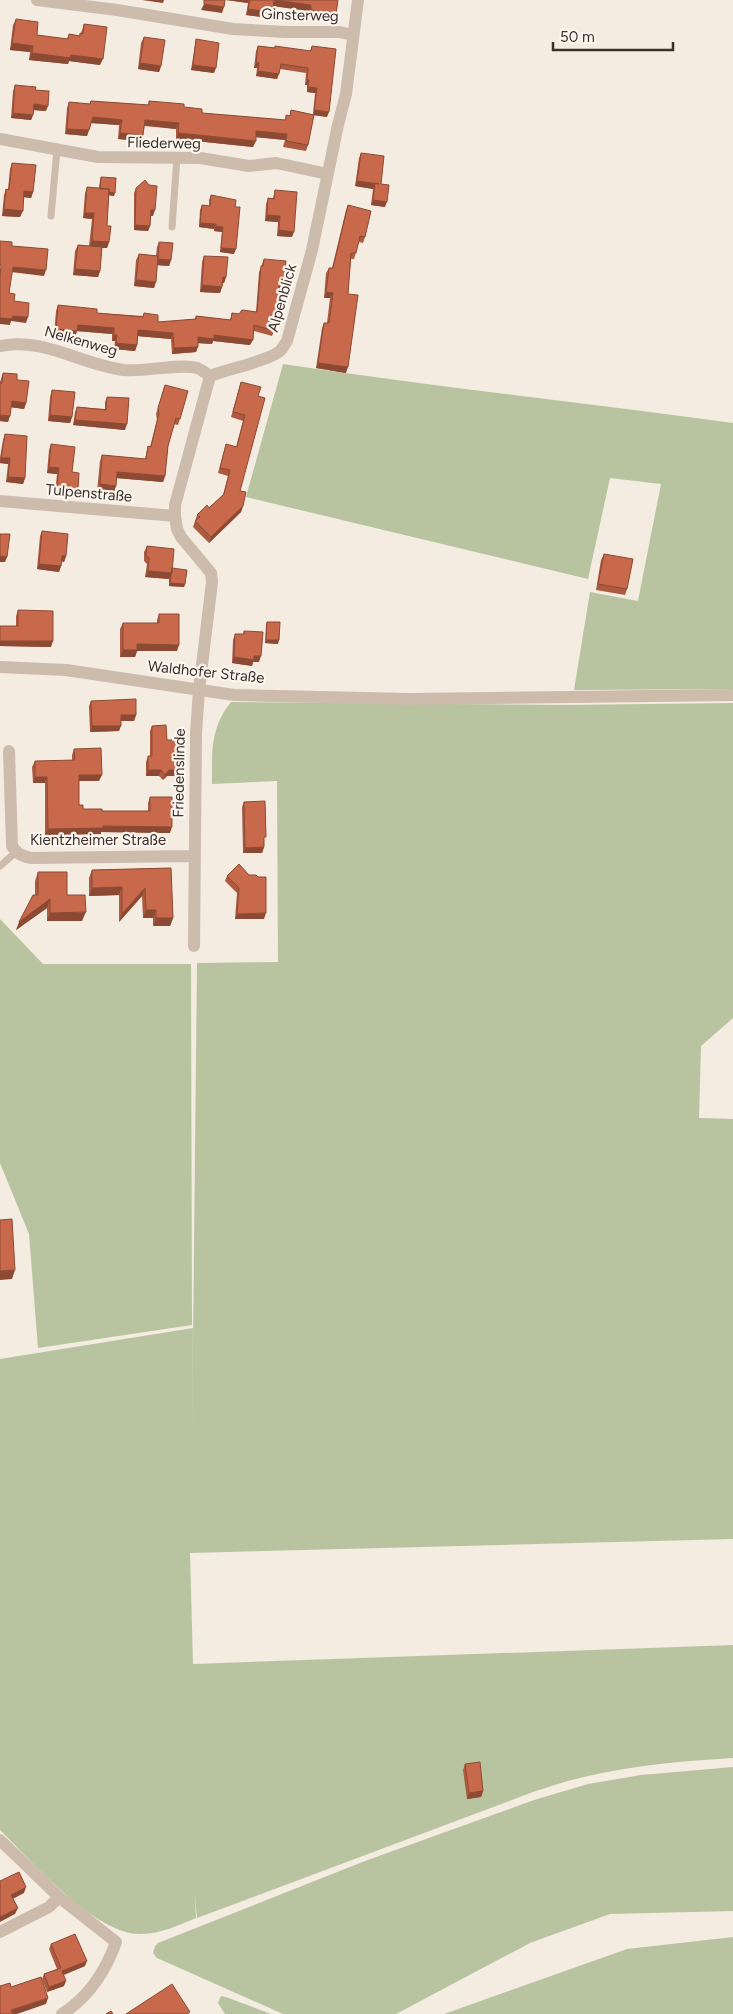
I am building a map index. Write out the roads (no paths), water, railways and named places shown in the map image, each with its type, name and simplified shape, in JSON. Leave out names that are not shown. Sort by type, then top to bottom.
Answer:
[{"type":"street","name":"Ginsterweg","points":[[37,0],[117,10],[233,29],[353,34]]},
{"type":"street","name":"Alpenblick","points":[[210,376],[271,356],[282,350],[287,341],[312,250],[346,94],[358,0]]},
{"type":"street","name":"Fliederweg","points":[[0,139],[113,158],[200,158],[242,166],[287,164],[328,174]]},
{"type":"street","name":"Nelkenweg","points":[[0,346],[11,344],[42,346],[95,364],[125,370],[190,366],[199,368],[210,376]]},
{"type":"street","points":[[198,690],[212,591],[211,573],[181,537],[177,529],[175,505],[210,376]]},
{"type":"street","name":"Tulpenstraße","points":[[0,501],[175,516]]},
{"type":"street","name":"Waldhofer Straße","points":[[0,667],[66,670],[234,695],[409,699],[733,695]]},
{"type":"street","name":"Friedenslinde","points":[[194,946],[198,690]]},
{"type":"street","name":"Kientzheimer Straße","points":[[9,751],[11,838],[12,846],[22,856],[32,858],[194,856]]},
{"type":"street","points":[[0,1840],[58,1896],[116,1942],[110,1958],[94,1986],[62,2014]]},
{"type":"street","points":[[0,1932],[49,1907],[58,1896]]},
{"type":"lane","points":[[50,216],[57,150]]},
{"type":"lane","points":[[172,226],[177,157]]},
{"type":"lane","points":[[0,866],[16,852]]}]
